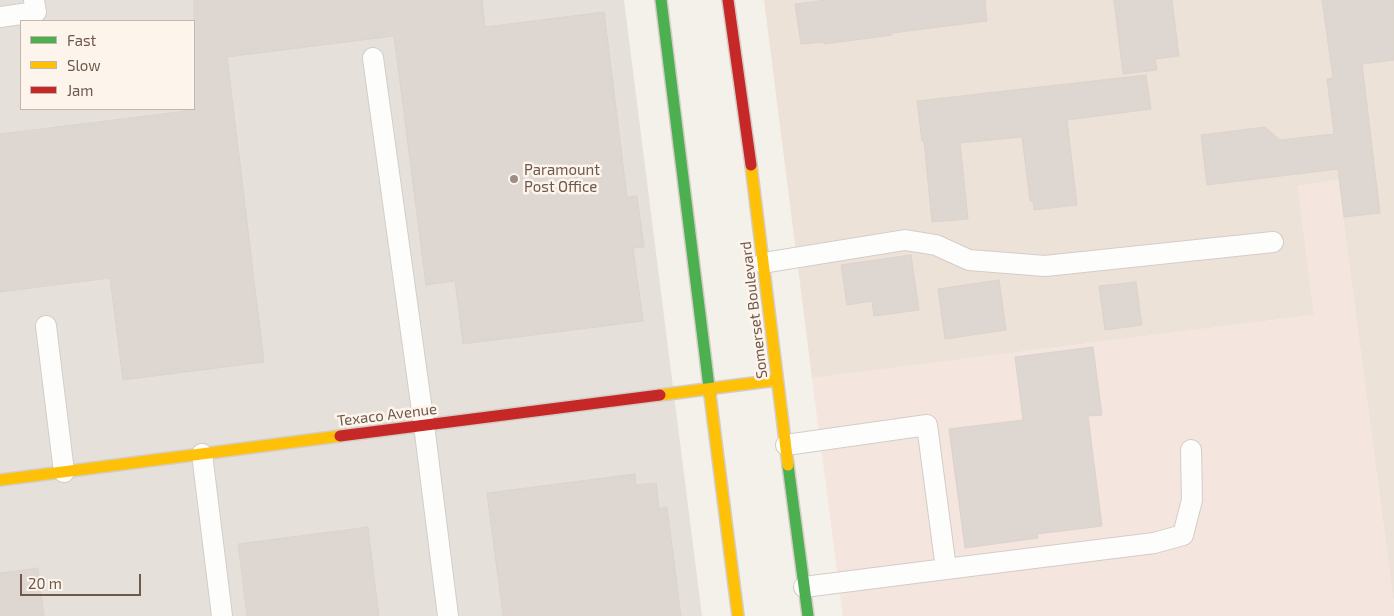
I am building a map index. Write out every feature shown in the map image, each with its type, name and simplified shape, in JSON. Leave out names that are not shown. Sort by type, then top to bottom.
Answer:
[{"type":"main road","points":[[661,0],[738,616]]},
{"type":"main road","name":"Somerset Boulevard","points":[[728,0],[755,191],[777,380],[808,616]]},
{"type":"main road","name":"Texaco Avenue","points":[[0,480],[777,380]]},
{"type":"lane","points":[[0,17],[36,12],[34,0]]},
{"type":"lane","points":[[373,58],[424,425],[448,616]]},
{"type":"lane","points":[[763,262],[905,240],[936,245],[969,260],[1045,266],[1273,242]]},
{"type":"lane","points":[[46,326],[64,472]]},
{"type":"lane","points":[[786,445],[927,425],[946,569]]},
{"type":"lane","points":[[804,587],[1154,543],[1183,535],[1192,500],[1190,450]]},
{"type":"lane","points":[[202,454],[222,616]]},
{"type":"shaded area","points":[[0,0],[624,0],[702,616],[0,616]]},
{"type":"shaded area","points":[[764,0],[1394,0],[1394,605],[1338,180],[1298,186],[1314,315],[812,378]]},
{"type":"shaded area","points":[[1338,180],[1394,616],[843,616],[812,378],[1314,315],[1298,186]]},
{"type":"building","points":[[194,0],[482,0],[485,27],[604,12],[627,197],[637,196],[644,247],[633,248],[643,321],[463,344],[455,281],[426,285],[394,36],[227,57],[264,362],[123,380],[110,278],[0,292],[0,134],[195,110]]},
{"type":"building","points":[[827,0],[985,0],[987,21],[824,44],[824,42],[801,44],[795,4]]},
{"type":"building","points":[[1114,0],[1172,0],[1179,56],[1155,59],[1157,70],[1123,74]]},
{"type":"building","points":[[1322,0],[1394,0],[1394,60],[1362,64],[1380,213],[1344,217],[1338,169],[1207,185],[1201,135],[1265,127],[1280,140],[1334,134],[1327,79],[1333,78]]},
{"type":"building","points":[[1146,75],[1151,109],[1067,120],[1077,205],[1034,210],[1033,201],[1030,201],[1022,137],[960,143],[968,219],[932,222],[924,141],[922,141],[917,101]]},
{"type":"building","points":[[911,255],[919,310],[874,316],[872,301],[847,305],[841,265]]},
{"type":"building","points":[[999,280],[1006,330],[945,339],[938,289]]},
{"type":"building","points":[[1136,282],[1142,325],[1105,330],[1099,286]]},
{"type":"building","points":[[1093,347],[1102,415],[1088,416],[1102,526],[1037,534],[1038,538],[965,548],[949,429],[1023,420],[1015,357]]},
{"type":"building","points":[[635,474],[636,485],[656,483],[659,509],[667,507],[681,616],[503,616],[487,493]]},
{"type":"building","points":[[368,527],[379,616],[247,616],[238,544]]},
{"type":"building","points":[[38,568],[44,616],[0,616],[0,573]]},
{"type":"traffic: fast","points":[[661,0],[710,395]]},
{"type":"traffic: fast","points":[[788,465],[808,616]]},
{"type":"traffic: slow","points":[[751,165],[788,465]]},
{"type":"traffic: slow","points":[[660,395],[777,380]]},
{"type":"traffic: slow","points":[[710,395],[738,616]]},
{"type":"traffic: slow","points":[[0,480],[340,436]]},
{"type":"traffic: jam","points":[[728,0],[751,165]]},
{"type":"traffic: jam","points":[[340,436],[660,395]]},
{"type":"place","name":"Paramount Post Office","points":[[514,179]]}]
